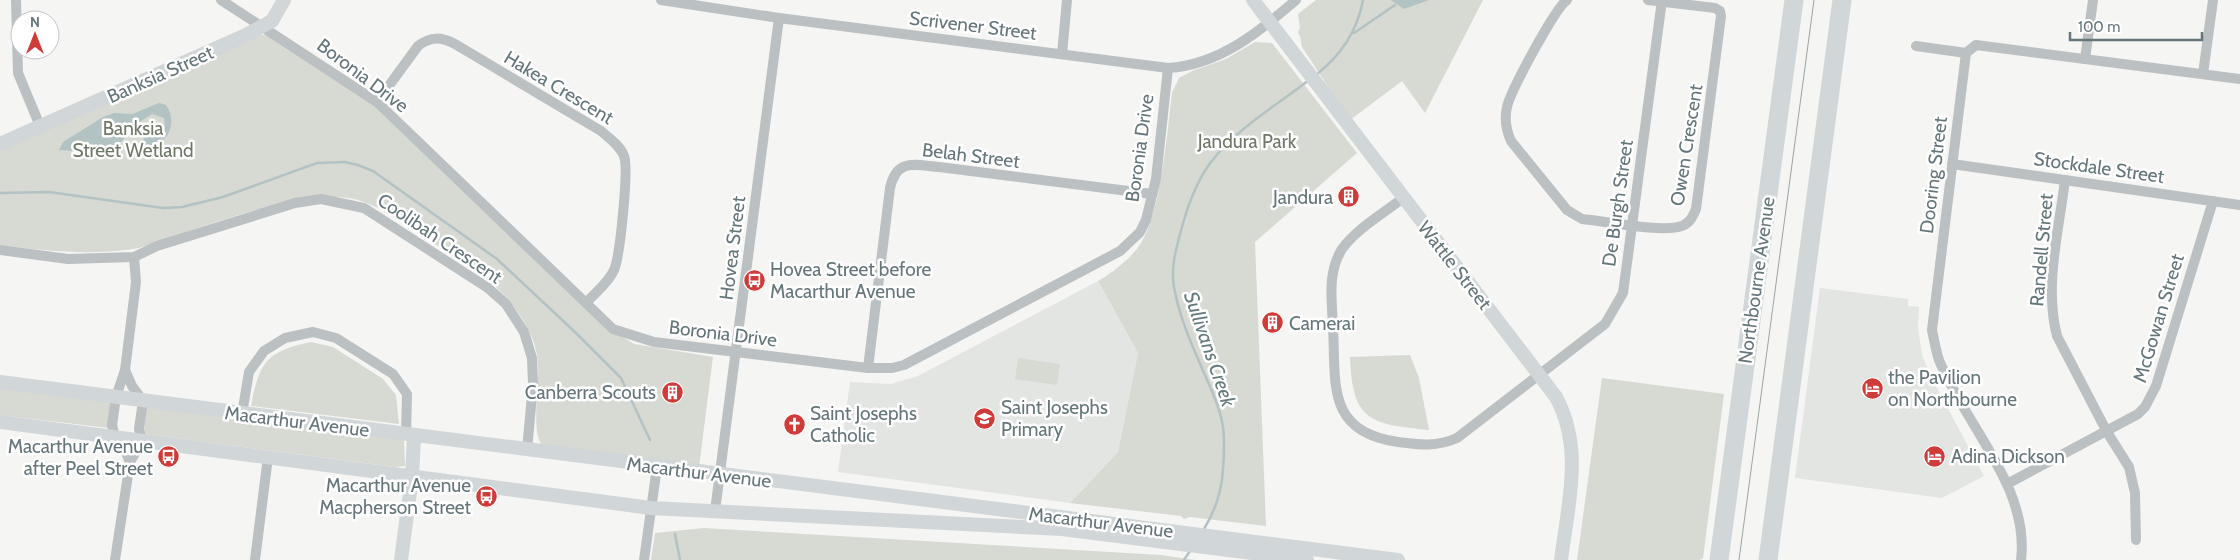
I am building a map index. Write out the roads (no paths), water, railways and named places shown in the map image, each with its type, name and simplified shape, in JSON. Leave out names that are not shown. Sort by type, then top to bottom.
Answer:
[{"type":"highway","name":"Northbourne Avenue","points":[[1718,557],[1794,0]]},
{"type":"highway","points":[[1768,560],[1842,0]]},
{"type":"highway","points":[[1763,560],[1771,537]]},
{"type":"main road","points":[[264,26],[272,20],[284,0]]},
{"type":"main road","name":"Wattle Street","points":[[1253,0],[1319,90],[1556,397],[1565,414],[1573,449],[1561,560]]},
{"type":"main road","name":"Banksia Street","points":[[0,144],[230,43],[264,26]]},
{"type":"main road","name":"Macarthur Avenue","points":[[0,382],[720,475],[1179,538],[1351,557],[1398,560]]},
{"type":"main road","name":"Macarthur Avenue","points":[[0,422],[651,508],[1062,523]]},
{"type":"main road","points":[[401,560],[412,477],[410,435]]},
{"type":"main road","points":[[1565,529],[1569,547],[1568,560]]},
{"type":"main road","name":"Macarthur Avenue","points":[[1207,541],[1306,560]]},
{"type":"street","points":[[16,0],[18,73],[40,126]]},
{"type":"street","name":"Boronia Drive","points":[[221,0],[264,26],[377,102],[613,329],[654,342],[868,368],[892,368],[904,364],[1120,251],[1143,227],[1156,180],[1168,68]]},
{"type":"street","name":"Scrivener Street","points":[[662,0],[780,18],[1168,68],[1181,67],[1221,55],[1254,35],[1296,0]]},
{"type":"street","points":[[1062,54],[1067,0]]},
{"type":"street","name":"Owen Crescent","points":[[1567,0],[1561,4],[1551,18],[1510,99],[1505,120],[1507,134],[1567,210],[1582,219],[1674,228],[1683,226],[1693,216],[1721,26],[1720,11],[1715,8],[1648,0]]},
{"type":"street","points":[[2085,59],[2093,0]]},
{"type":"street","points":[[2202,74],[2213,0]]},
{"type":"street","name":"De Burgh Street","points":[[1403,198],[1358,233],[1343,249],[1333,270],[1336,388],[1342,411],[1361,430],[1380,440],[1428,446],[1446,444],[1457,438],[1605,324],[1616,309],[1623,293],[1662,1]]},
{"type":"street","name":"Hovea Street","points":[[715,511],[780,18]]},
{"type":"street","name":"Hakea Crescent","points":[[377,102],[418,46],[424,41],[439,38],[455,44],[601,131],[617,144],[623,153],[626,170],[617,262],[608,279],[587,302]]},
{"type":"street","points":[[1916,46],[1966,53],[1976,45],[2240,79]]},
{"type":"street","name":"Dooring Street","points":[[1966,53],[1932,330],[1940,360],[2007,484],[2020,523],[2021,560]]},
{"type":"street","name":"Stockdale Street","points":[[1952,164],[2240,205]]},
{"type":"street","name":"Belah Street","points":[[868,368],[890,188],[894,174],[899,168],[914,165],[930,166],[1152,194]]},
{"type":"street","name":"Randell Street","points":[[2065,180],[2051,293],[2051,311],[2057,336],[2107,432],[2129,467],[2133,480],[2136,540]]},
{"type":"street","name":"Coolibah Crescent","points":[[0,250],[68,259],[134,257],[158,246],[295,203],[321,199],[364,208],[488,288],[506,304],[524,332],[532,358],[533,384],[527,450]]},
{"type":"street","name":"McGowan Street","points":[[2007,484],[2138,414],[2152,397],[2213,201]]},
{"type":"street","points":[[130,462],[122,444],[115,437],[112,425],[116,397],[125,370],[136,282],[134,257]]},
{"type":"street","points":[[242,414],[249,372],[264,351],[285,338],[313,332],[336,338],[393,374],[407,394],[410,435]]},
{"type":"street","points":[[115,560],[130,462],[142,441],[139,429],[143,401],[132,386],[125,370]]},
{"type":"street","points":[[255,560],[268,458]]},
{"type":"street","points":[[644,560],[657,467]]},
{"type":"waterway","name":"Sullivans Creek","points":[[1316,75],[1347,42],[1357,22],[1363,0]]},
{"type":"waterway","points":[[1354,33],[1395,5]]},
{"type":"waterway","name":"Sullivans Creek","points":[[1204,529],[1215,508],[1221,485],[1224,432],[1217,403],[1189,337],[1176,297],[1173,270],[1177,245],[1192,197],[1202,175],[1211,162],[1233,138],[1309,80]]},
{"type":"waterway","points":[[0,193],[49,192],[163,208],[182,207],[223,197],[317,163],[345,162],[358,165],[373,171],[497,259],[576,333],[621,378],[650,440]]},
{"type":"waterway","points":[[675,534],[680,560]]},
{"type":"waterway","name":"Sullivans Creek","points":[[1184,560],[1190,551]]},
{"type":"tram line","points":[[1739,560],[1814,0]]},
{"type":"place","name":"Jandura","points":[[1349,197]]},
{"type":"place","name":"Hovea Street before Macarthur Avenue","points":[[754,280]]},
{"type":"place","name":"Camerai","points":[[1273,323]]},
{"type":"place","name":"the Pavilion on Northbourne","points":[[1872,388]]},
{"type":"place","name":"Canberra Scouts","points":[[672,392]]},
{"type":"place","name":"Saint Josephs Primary","points":[[985,418]]},
{"type":"place","name":"Saint Josephs Catholic","points":[[794,424]]},
{"type":"place","name":"Adina Dickson","points":[[1935,456]]},
{"type":"place","name":"Macarthur Avenue after Peel Street","points":[[169,457]]},
{"type":"place","name":"Macarthur Avenue Macpherson Street","points":[[487,496]]},
{"type":"park label","name":"Banksia Street Wetland","points":[[133,139]]},
{"type":"park label","name":"Jandura Park","points":[[1247,141]]}]
